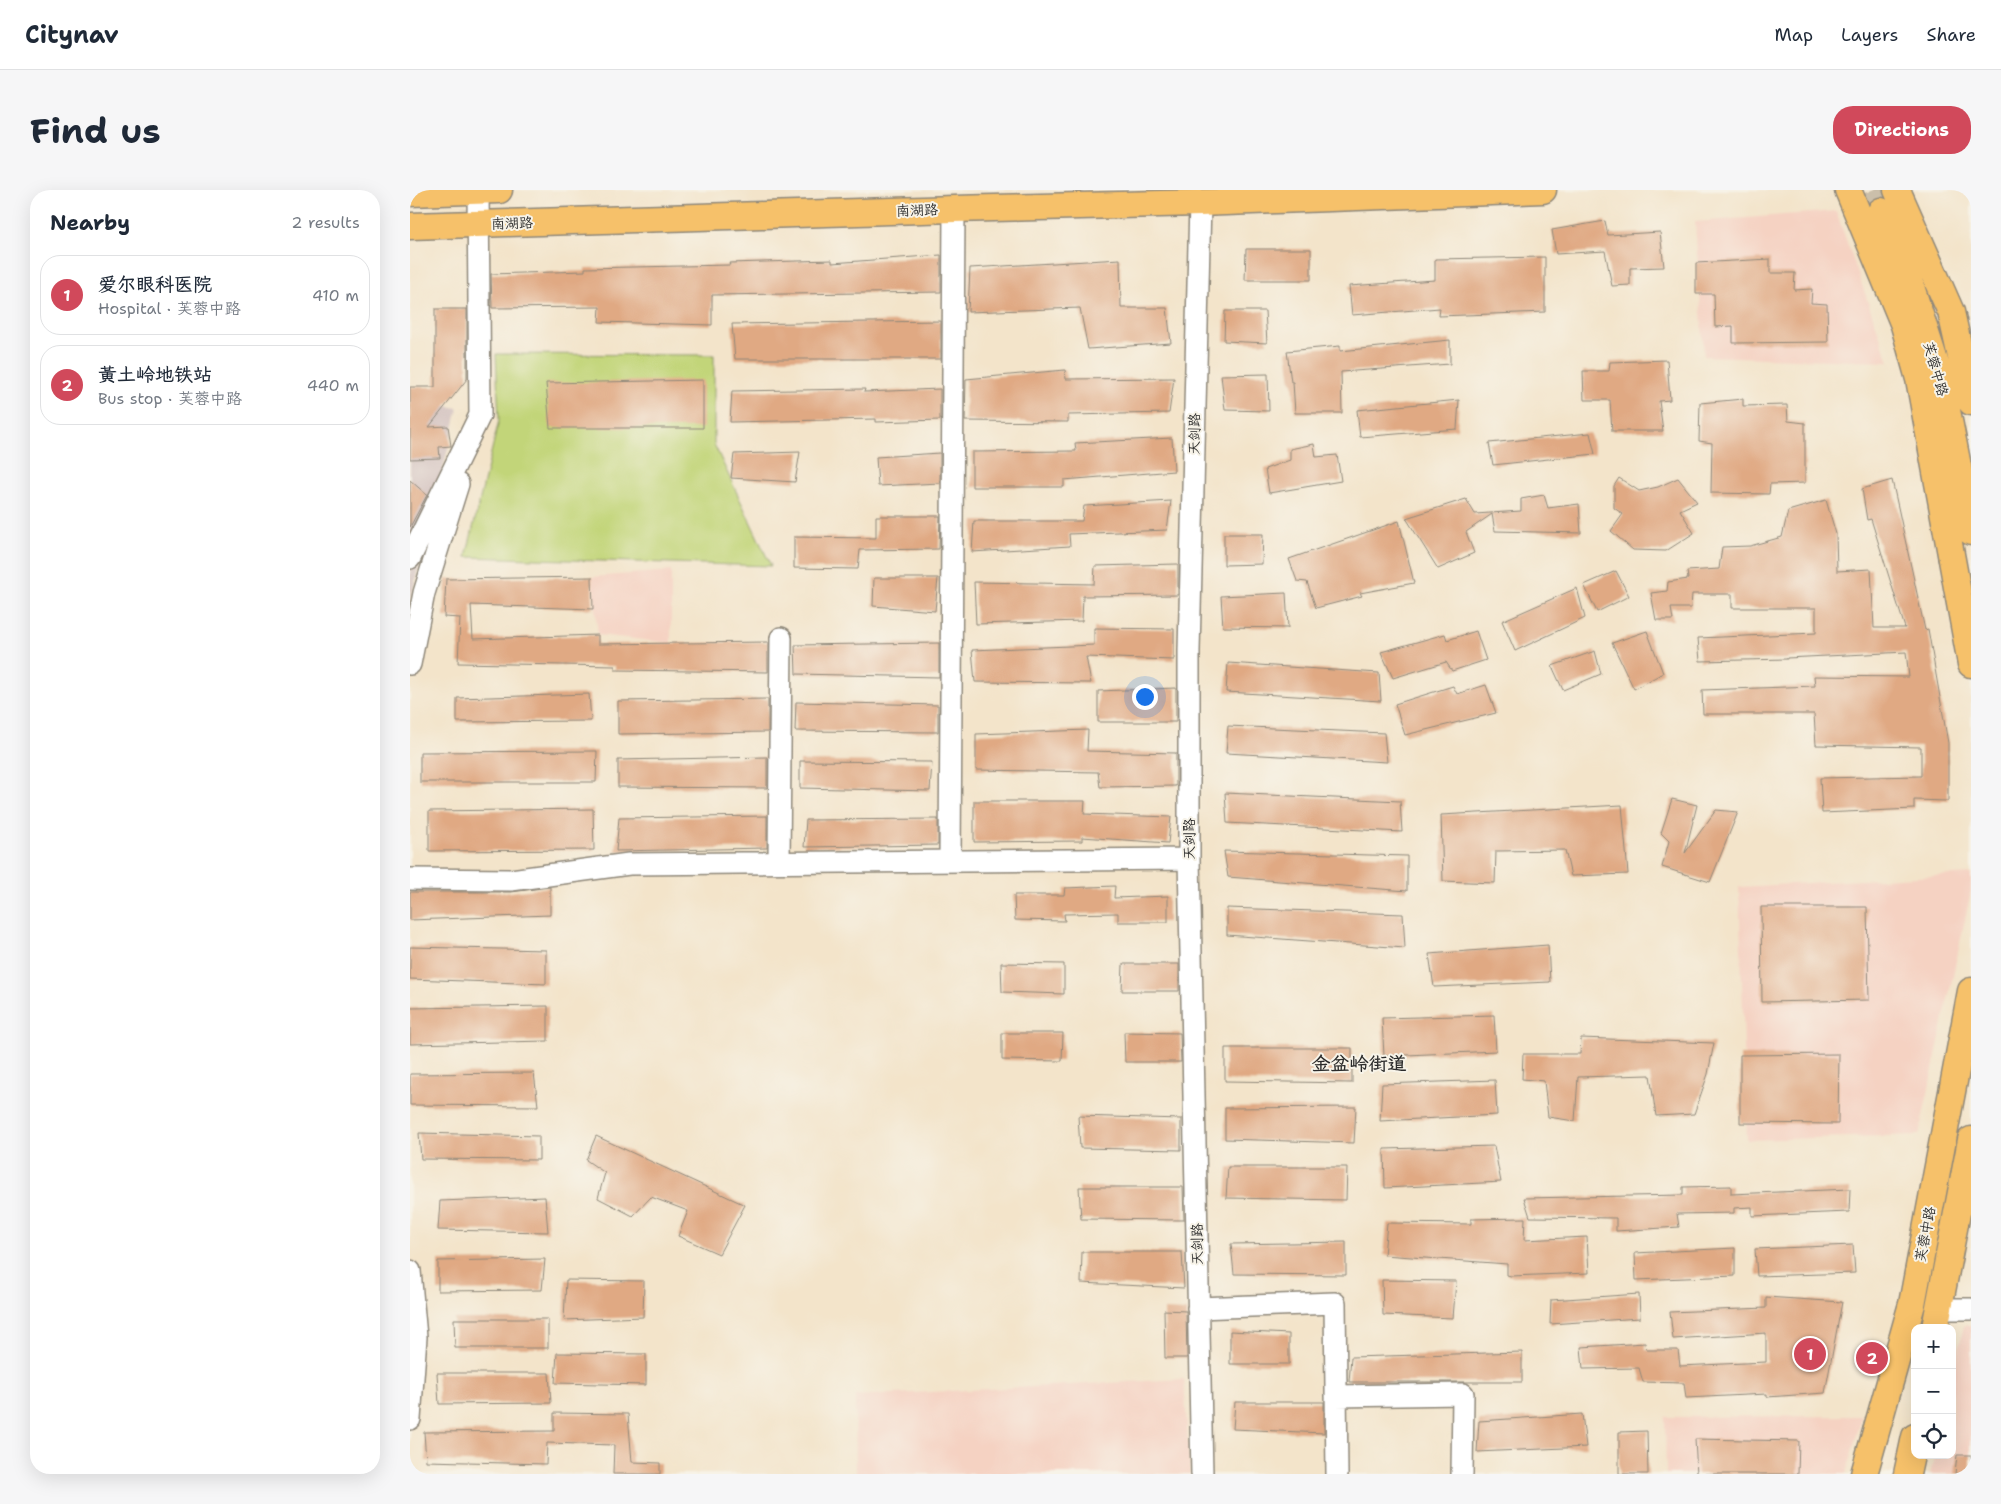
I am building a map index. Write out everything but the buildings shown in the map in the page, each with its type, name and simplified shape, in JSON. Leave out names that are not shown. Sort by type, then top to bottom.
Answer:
[{"type":"main road","points":[[410,193],[499,190]]},
{"type":"main road","name":"南湖路","points":[[410,226],[954,209],[1097,198],[1200,203],[1303,195],[1543,190]]},
{"type":"main road","points":[[1848,190],[1904,325],[1919,379],[1971,664]]},
{"type":"main road","name":"芙蓉中路","points":[[1897,190],[1951,312],[1971,402]]},
{"type":"main road","name":"芙蓉中路","points":[[1881,211],[1904,265],[1941,380],[1971,532]]},
{"type":"main road","name":"芙蓉中路","points":[[1864,1474],[1912,1304],[1971,991]]},
{"type":"main road","name":"芙蓉中路","points":[[1937,1319],[1971,1140]]},
{"type":"main road","points":[[1907,1474],[1911,1456]]},
{"type":"street","points":[[410,664],[424,593],[480,415],[480,224],[478,191]]},
{"type":"street","name":"天剑路","points":[[1200,203],[1189,651],[1189,859],[1202,1474]]},
{"type":"street","points":[[950,861],[954,209]]},
{"type":"street","points":[[410,558],[480,415]]},
{"type":"street","points":[[779,862],[781,638]]},
{"type":"street","points":[[410,879],[511,880],[629,864],[1189,859]]},
{"type":"street","points":[[410,1271],[416,1337],[410,1419]]},
{"type":"street","points":[[1198,1308],[1335,1303],[1337,1474]]},
{"type":"street","points":[[1937,1319],[1971,1308]]},
{"type":"street","points":[[1336,1396],[1463,1394],[1462,1474]]},
{"type":"shaded area","points":[[1836,211],[1889,362],[1704,356],[1695,222]]},
{"type":"shaded area","points":[[410,400],[458,408],[410,602]]},
{"type":"shaded area","points":[[671,571],[671,643],[598,635],[592,577]]},
{"type":"shaded area","points":[[1971,874],[1971,891],[1919,1135],[1747,1140],[1739,887]]},
{"type":"shaded area","points":[[1971,1325],[1971,1474],[1930,1474],[1934,1459],[1956,1459],[1956,1360],[1964,1326]]},
{"type":"shaded area","points":[[1184,1379],[1190,1474],[856,1474],[855,1396]]},
{"type":"shaded area","points":[[1862,1416],[1846,1474],[1666,1474],[1665,1417]]},
{"type":"green space","points":[[496,354],[714,355],[714,444],[771,566],[466,557],[499,420]]},
{"type":"tunnel","points":[[1872,190],[1881,211]]},
{"type":"place","name":"爱尔眼科医院","points":[[1810,1354]]},
{"type":"place","name":"黄土岭地铁站","points":[[1872,1358]]},
{"type":"district","name":"金盆岭街道","points":[[1359,1063]]}]
